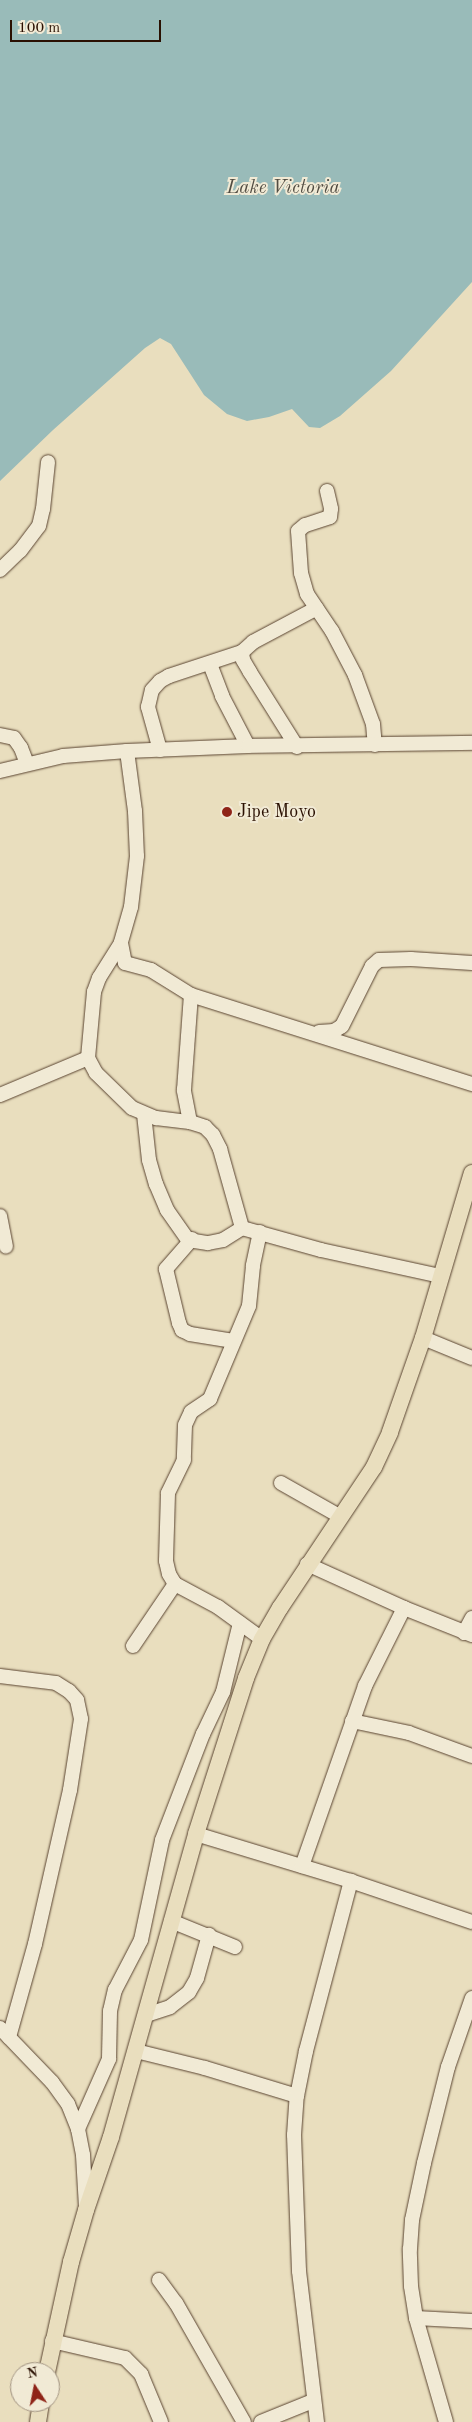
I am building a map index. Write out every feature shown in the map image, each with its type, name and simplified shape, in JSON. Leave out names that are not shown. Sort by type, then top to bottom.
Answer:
[{"type":"main road","points":[[49,2362],[52,2341],[86,2210],[111,2137],[196,1834],[244,1686],[262,1639],[307,1564],[374,1467],[403,1398],[440,1276],[467,1208],[472,1173]]},
{"type":"street","points":[[0,570],[20,550],[39,526],[43,509],[48,462]]},
{"type":"street","points":[[327,491],[331,509],[330,517],[305,525],[298,532],[301,573],[307,594],[332,631],[355,676],[372,724],[375,745]]},
{"type":"street","points":[[160,750],[148,707],[152,690],[160,681],[242,652],[253,642],[317,608]]},
{"type":"street","points":[[242,652],[243,660],[297,747]]},
{"type":"street","points":[[210,664],[222,696],[248,746]]},
{"type":"street","points":[[0,735],[9,736],[18,742],[28,764]]},
{"type":"street","points":[[0,771],[64,756],[126,751],[248,746],[297,747],[472,743]]},
{"type":"street","points":[[126,751],[135,811],[136,856],[131,907],[121,943],[99,978],[94,992],[88,1058],[96,1073],[132,1108],[144,1114],[190,1122],[205,1127],[214,1135],[220,1149],[242,1228]]},
{"type":"street","points":[[121,943],[125,963],[151,970],[190,995],[472,1084]]},
{"type":"street","points":[[311,1032],[339,1030],[372,966],[379,960],[411,959],[472,963]]},
{"type":"street","points":[[190,995],[184,1090],[190,1122]]},
{"type":"street","points":[[0,1095],[88,1058]]},
{"type":"street","points":[[144,1114],[149,1160],[156,1184],[167,1210],[188,1240],[192,1239],[208,1243],[223,1240],[242,1228],[321,1250],[440,1276]]},
{"type":"street","points":[[0,1216],[6,1246]]},
{"type":"street","points":[[260,1232],[253,1266],[249,1306],[210,1398],[188,1416],[185,1425],[184,1460],[168,1493],[166,1561],[169,1574],[175,1584],[240,1623],[262,1639]]},
{"type":"street","points":[[192,1239],[166,1270],[179,1323],[182,1330],[190,1334],[233,1341]]},
{"type":"street","points":[[422,1338],[472,1358]]},
{"type":"street","points":[[281,1483],[340,1517]]},
{"type":"street","points":[[307,1564],[404,1608],[468,1634],[472,1618]]},
{"type":"street","points":[[133,1646],[175,1584]]},
{"type":"street","points":[[302,1866],[365,1686],[404,1608]]},
{"type":"street","points":[[78,2129],[109,2059],[110,2011],[115,1990],[141,1940],[162,1840],[203,1734],[222,1692],[240,1623]]},
{"type":"street","points":[[0,1676],[56,1683],[69,1691],[77,1700],[81,1718],[79,1743],[70,1790],[35,1944],[4,2033],[52,2082],[68,2104],[78,2129],[83,2155],[86,2210]]},
{"type":"street","points":[[352,1721],[409,1733],[472,1756]]},
{"type":"street","points":[[196,1834],[351,1881],[472,1922]]},
{"type":"street","points":[[317,2422],[298,2271],[294,2172],[297,2096],[323,1983],[351,1881]]},
{"type":"street","points":[[171,1921],[235,1947]]},
{"type":"street","points":[[146,2015],[170,2007],[189,1992],[196,1978],[209,1935]]},
{"type":"street","points":[[446,2422],[416,2318],[411,2286],[412,2220],[424,2162],[448,2067],[472,1998]]},
{"type":"street","points":[[136,2051],[205,2068],[297,2096]]},
{"type":"street","points":[[159,2280],[176,2303],[244,2422]]},
{"type":"street","points":[[416,2318],[472,2321]]},
{"type":"street","points":[[52,2341],[125,2358],[141,2374],[161,2422]]},
{"type":"street","points":[[261,2422],[313,2401]]},
{"type":"water","name":"Lake Victoria","points":[[0,0],[472,0],[472,282],[391,371],[340,416],[320,428],[309,427],[292,409],[269,417],[247,421],[227,414],[204,395],[171,344],[160,338],[145,348],[53,430],[0,481]]},
{"type":"place","name":"Jipe Moyo","points":[[227,812]]}]
